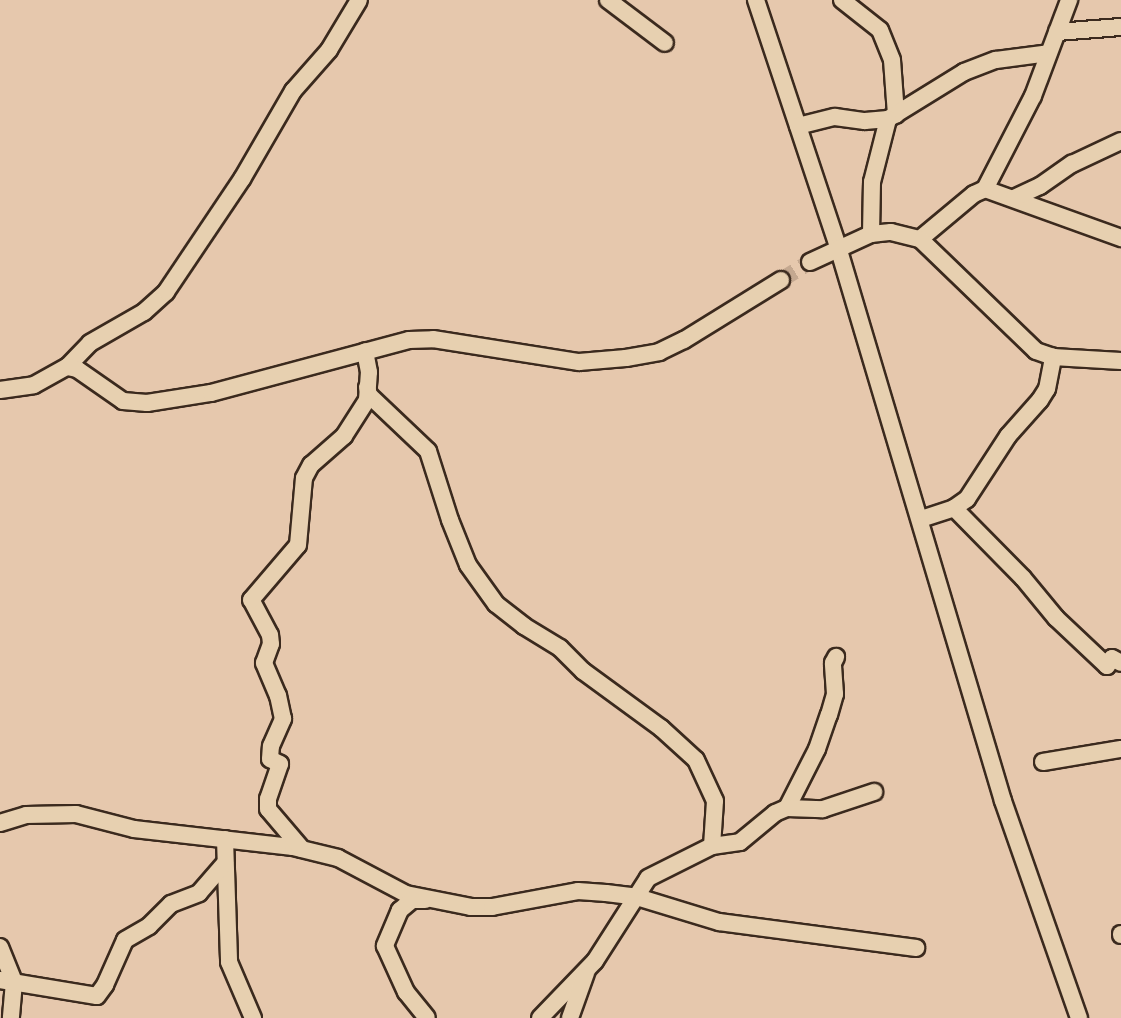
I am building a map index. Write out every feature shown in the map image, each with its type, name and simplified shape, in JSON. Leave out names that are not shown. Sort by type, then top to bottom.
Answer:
[{"type":"street","points":[[0,390],[34,385],[67,368],[90,343],[144,312],[166,292],[242,179],[293,91],[329,50],[359,0]]},
{"type":"street","points":[[608,0],[665,43]]},
{"type":"street","points":[[756,0],[838,247],[1003,801],[1079,1018]]},
{"type":"street","points":[[842,0],[880,30],[892,60],[892,117],[872,182],[871,234]]},
{"type":"street","points":[[920,239],[974,194],[985,189],[1033,96],[1069,0]]},
{"type":"street","points":[[1057,32],[1121,27]]},
{"type":"street","points":[[798,126],[835,117],[865,121],[892,117],[964,72],[1006,58],[1049,52]]},
{"type":"street","points":[[1014,198],[1034,190],[1080,159],[1121,141]]},
{"type":"street","points":[[985,189],[1121,239]]},
{"type":"street","points":[[810,261],[871,234],[891,232],[920,239],[1026,343],[1053,357],[1121,360]]},
{"type":"street","points":[[67,368],[77,369],[107,391],[133,404],[211,393],[388,344],[433,339],[579,362],[626,358],[659,352],[684,340],[781,280]]},
{"type":"street","points":[[302,849],[268,808],[268,799],[279,764],[270,759],[271,746],[283,719],[264,663],[271,644],[270,635],[251,600],[298,545],[304,478],[311,466],[344,436],[367,401],[369,372],[365,351]]},
{"type":"street","points":[[921,519],[954,509],[967,499],[1008,436],[1047,389],[1053,357]]},
{"type":"street","points":[[367,387],[369,395],[428,451],[438,472],[450,520],[468,565],[496,604],[524,626],[560,648],[583,671],[661,727],[696,760],[715,802],[712,846]]},
{"type":"street","points":[[954,509],[1023,578],[1056,618],[1107,666],[1112,658],[1121,663]]},
{"type":"street","points":[[787,808],[817,749],[829,715],[835,695],[833,663],[836,657]]},
{"type":"street","points":[[1043,762],[1121,749]]},
{"type":"street","points":[[570,1018],[587,971],[648,878],[712,846],[740,842],[775,813],[787,808],[823,809],[874,792]]},
{"type":"street","points":[[0,823],[26,815],[75,814],[134,829],[302,849],[338,858],[406,894],[429,900],[483,907],[578,891],[637,897],[719,922],[915,948]]},
{"type":"street","points":[[225,839],[229,962],[253,1018]]},
{"type":"street","points":[[7,981],[97,996],[125,940],[149,926],[171,904],[198,893],[225,863]]},
{"type":"street","points":[[428,1018],[406,992],[386,946],[400,910],[412,900],[429,900]]},
{"type":"street","points":[[0,947],[11,1018]]},
{"type":"street","points":[[540,1018],[562,992],[587,971]]},
{"type":"tunnel","points":[[781,280],[810,262]]}]
